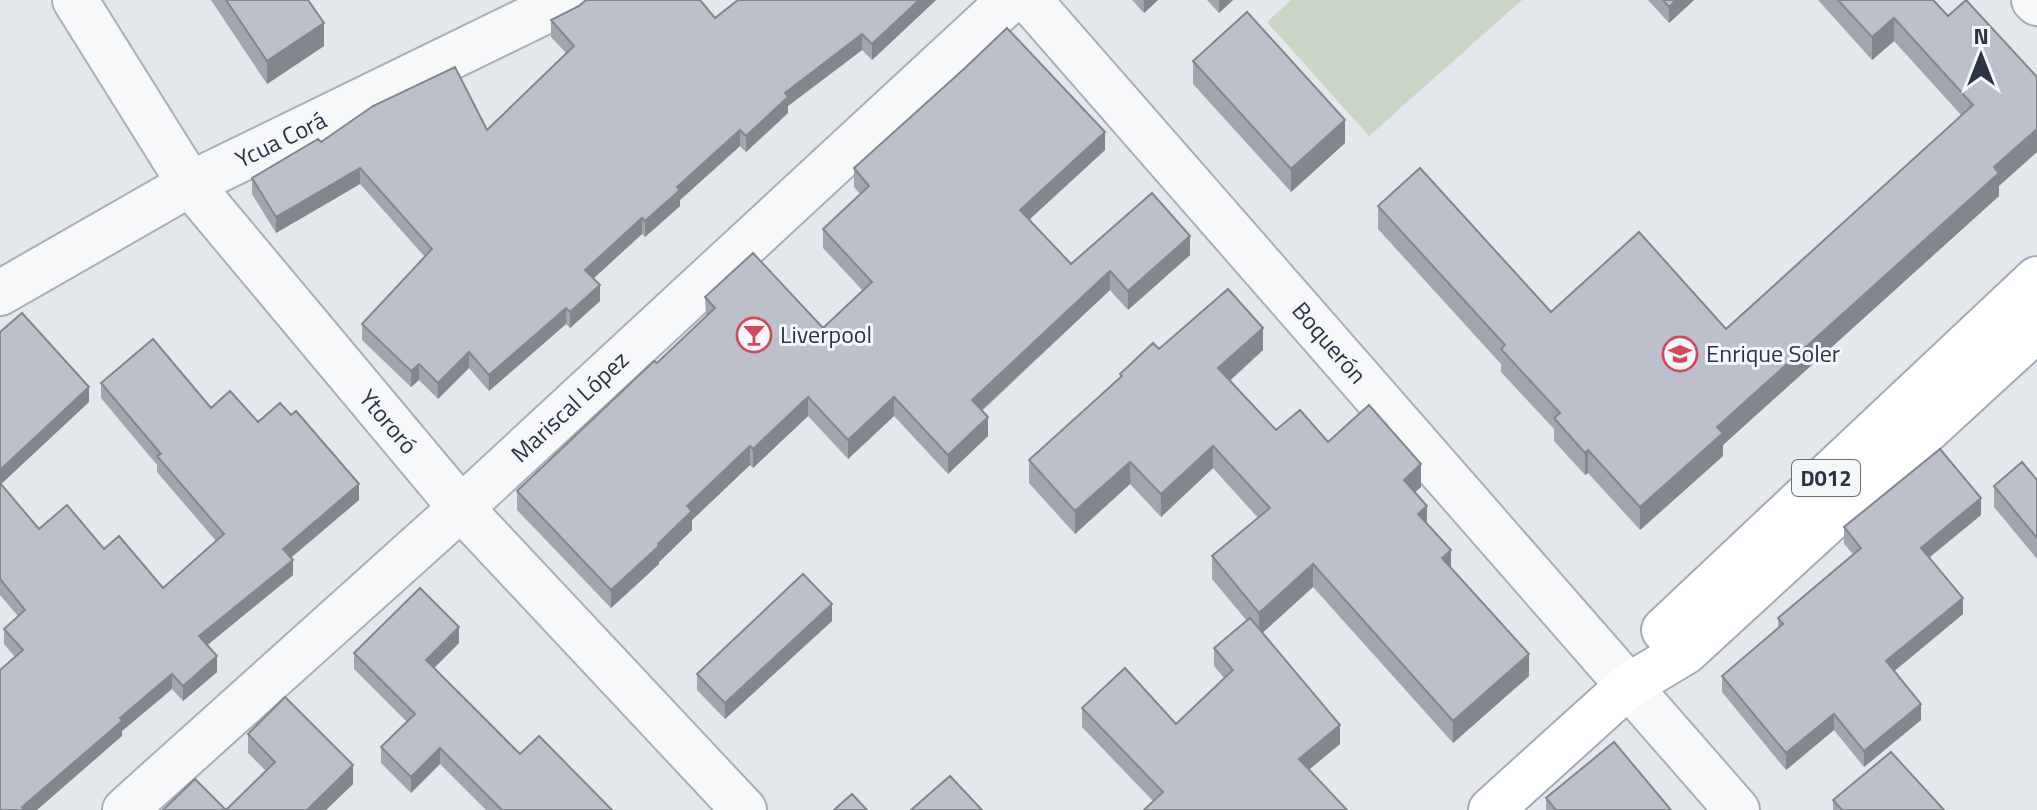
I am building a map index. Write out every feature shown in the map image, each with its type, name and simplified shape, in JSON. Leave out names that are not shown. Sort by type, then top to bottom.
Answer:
[{"type":"main road","name":"D012","points":[[1628,686],[1658,636],[2037,279]]},
{"type":"main road","name":"D012","points":[[1491,810],[1628,686],[1685,652],[2037,329]]},
{"type":"street","name":"Ytororó","points":[[75,0],[190,184],[461,508],[744,810]]},
{"type":"street","name":"Ycua Corá","points":[[0,293],[190,184],[568,0]]},
{"type":"street","name":"Mariscal López","points":[[125,810],[461,508],[1010,0]]},
{"type":"street","name":"Boquerón","points":[[1029,0],[1737,810]]},
{"type":"green space","points":[[1291,0],[1522,0],[1369,136],[1267,22]]},
{"type":"building","points":[[226,0],[308,0],[324,23],[267,61]]},
{"type":"building","points":[[586,0],[700,0],[715,18],[738,0],[919,0],[872,44],[862,34],[785,93],[788,97],[746,136],[740,130],[677,187],[680,190],[645,221],[642,218],[585,270],[600,285],[570,312],[566,308],[489,375],[469,352],[438,383],[419,364],[411,371],[362,324],[432,249],[360,168],[276,217],[252,178],[318,139],[321,142],[373,106],[455,67],[487,130],[574,46],[551,20]]},
{"type":"building","points":[[1663,0],[1676,0],[1669,7]]},
{"type":"building","points":[[1838,0],[1933,0],[1948,16],[1966,0],[2037,77],[2037,129],[1994,167],[1999,173],[1717,427],[1723,433],[1640,507],[1554,418],[1560,413],[1501,349],[1505,345],[1378,206],[1420,168],[1551,312],[1639,232],[1726,329],[1973,105],[1894,18],[1872,37]]},
{"type":"building","points":[[1247,12],[1345,120],[1291,169],[1193,61]]},
{"type":"building","points":[[1007,28],[1105,132],[1020,210],[1071,264],[1152,193],[1190,236],[1128,291],[1110,271],[972,400],[988,417],[948,455],[894,397],[848,440],[808,397],[753,449],[750,446],[687,506],[692,511],[611,590],[517,491],[654,361],[657,363],[715,308],[705,297],[753,253],[823,328],[872,282],[823,229],[869,186],[854,168]]},
{"type":"building","points":[[1228,289],[1263,328],[1218,368],[1276,430],[1300,410],[1328,442],[1369,405],[1421,464],[1404,480],[1427,506],[1418,514],[1451,550],[1442,558],[1529,654],[1453,721],[1313,564],[1259,613],[1212,556],[1270,508],[1213,446],[1161,494],[1130,462],[1075,511],[1029,460],[1122,376],[1120,374],[1153,343],[1159,349]]},
{"type":"building","points":[[22,313],[89,387],[0,470],[0,332]]},
{"type":"building","points":[[153,339],[211,408],[230,391],[258,422],[280,403],[291,415],[296,411],[359,484],[283,549],[293,560],[199,636],[217,656],[183,686],[172,674],[22,807],[25,810],[0,810],[0,670],[23,650],[4,629],[25,610],[0,579],[0,483],[39,529],[67,505],[104,549],[119,536],[163,588],[224,534],[157,456],[161,454],[101,383]]},
{"type":"building","points":[[1940,449],[1981,498],[1921,548],[1963,598],[1886,661],[1921,704],[1864,751],[1834,714],[1786,753],[1722,676],[1783,624],[1778,618],[1861,548],[1844,527]]},
{"type":"building","points":[[2022,462],[2037,480],[2037,538],[1994,486]]},
{"type":"building","points":[[803,574],[832,604],[725,703],[697,674]]},
{"type":"building","points":[[420,588],[459,627],[426,660],[520,754],[539,736],[612,810],[502,810],[440,748],[411,777],[381,747],[415,714],[354,653]]},
{"type":"building","points":[[1250,618],[1340,725],[1299,759],[1347,810],[1144,810],[1163,792],[1082,708],[1125,668],[1176,724],[1233,670],[1214,648]]},
{"type":"building","points":[[285,697],[353,765],[307,810],[226,810],[275,762],[248,734]]},
{"type":"building","points":[[1614,742],[1671,810],[1556,810],[1546,798]]},
{"type":"building","points":[[1891,752],[1944,810],[1842,810],[1833,800]]},
{"type":"building","points":[[950,776],[982,810],[911,810]]},
{"type":"building","points":[[195,779],[226,810],[163,810]]},
{"type":"building","points":[[852,794],[867,810],[834,810]]},
{"type":"place","name":"Liverpool","points":[[754,335]]},
{"type":"place","name":"Enrique Soler","points":[[1680,354]]}]
